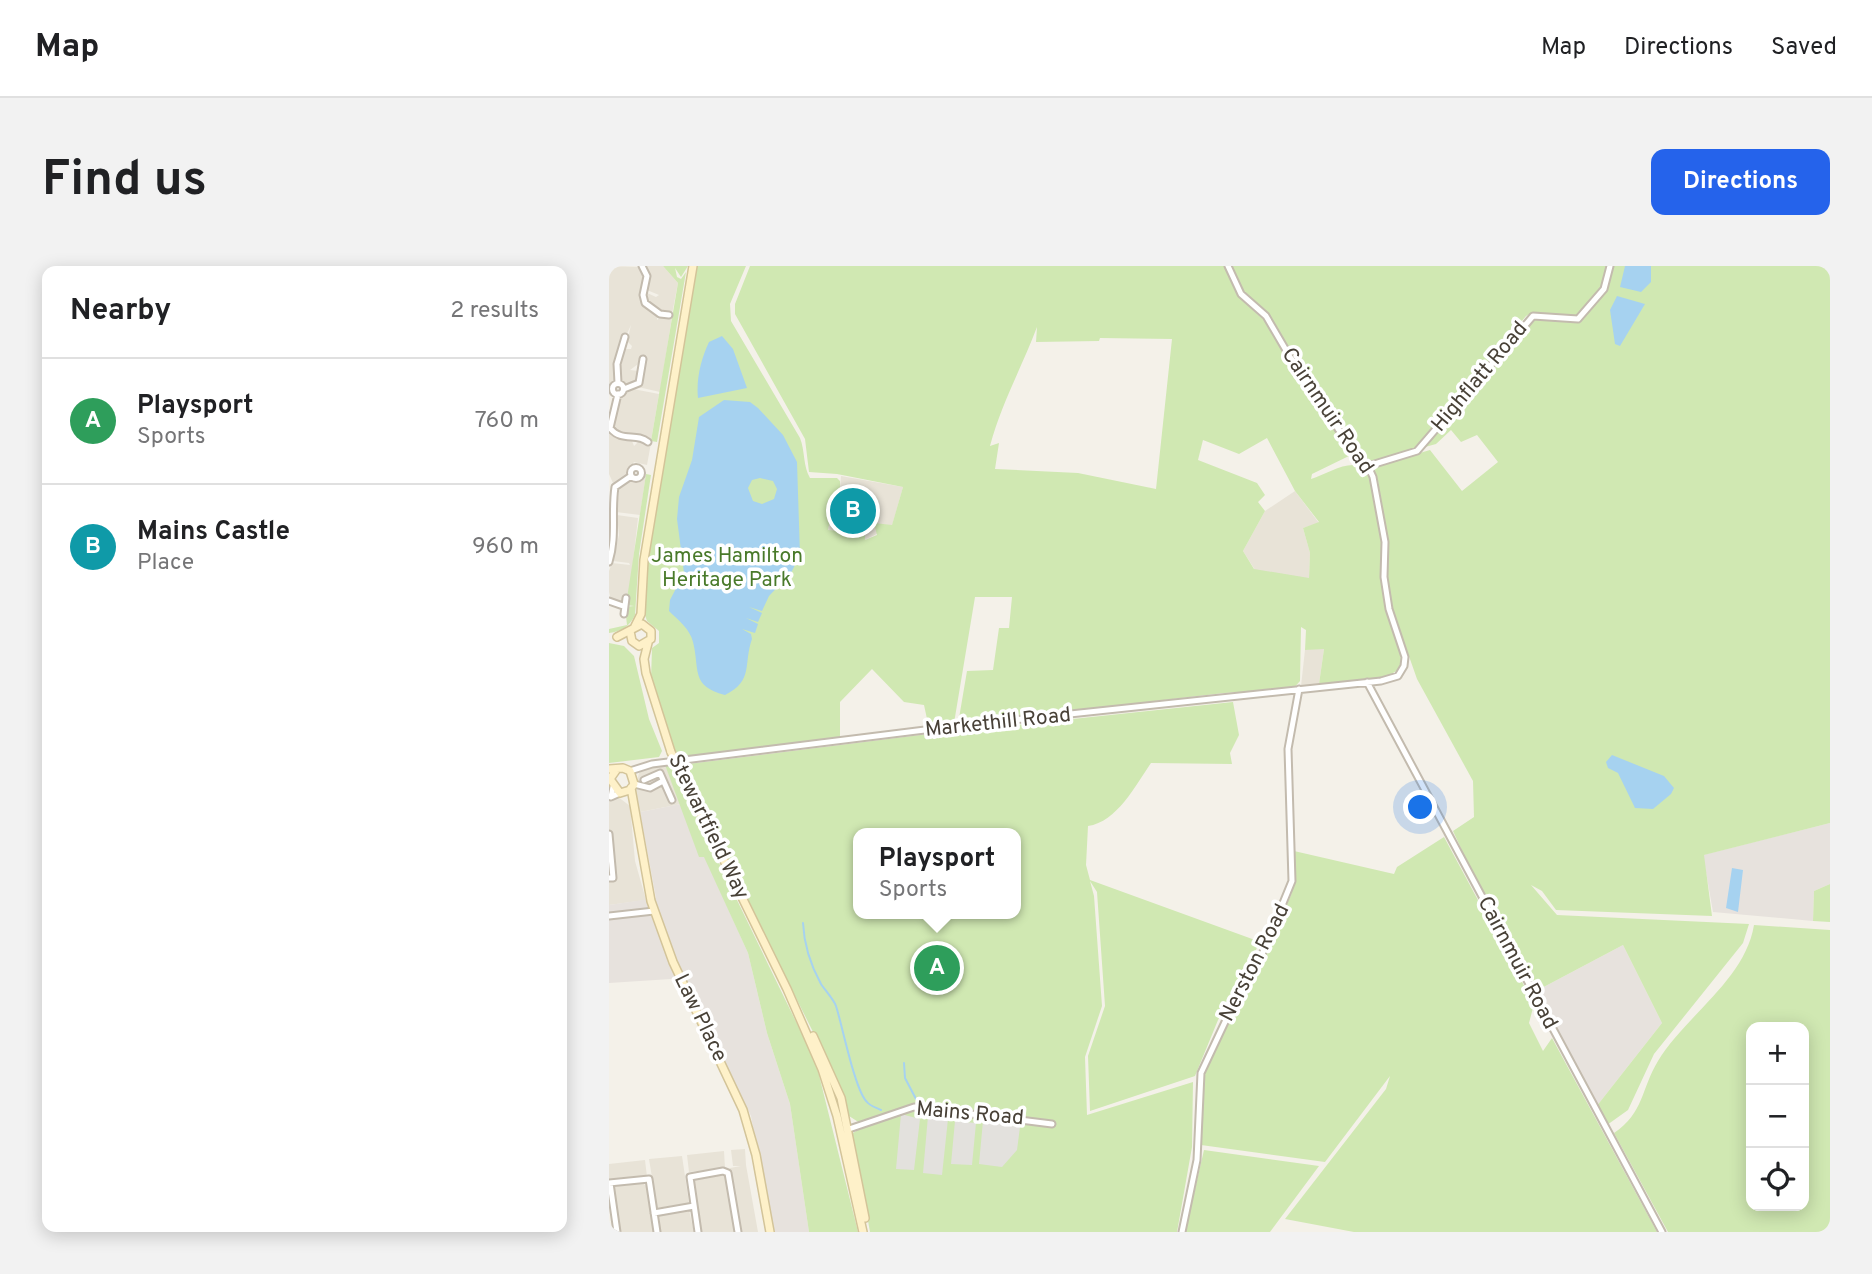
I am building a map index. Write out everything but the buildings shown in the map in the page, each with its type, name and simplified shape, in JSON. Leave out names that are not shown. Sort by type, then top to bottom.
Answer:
[{"type":"street","points":[[642,266],[647,276],[643,299],[659,317],[669,315]]},
{"type":"street","points":[[633,642],[633,628],[641,614],[644,560],[693,266]]},
{"type":"street","name":"Cairnmuir Road","points":[[1228,266],[1241,294],[1266,316],[1290,357],[1322,396],[1338,429],[1368,466],[1385,542],[1384,577],[1389,609],[1405,657],[1404,666],[1398,676],[1381,681],[1375,693]]},
{"type":"street","name":"Highflatt Road","points":[[1368,466],[1417,451],[1532,316],[1578,319],[1604,289],[1610,266]]},
{"type":"street","points":[[624,389],[618,383],[617,364],[625,337]]},
{"type":"street","points":[[624,344],[631,347]]},
{"type":"street","points":[[643,359],[639,383],[618,394],[610,428],[621,437],[642,437],[648,442]]},
{"type":"street","points":[[618,383],[611,389],[618,394]]},
{"type":"street","points":[[635,438],[635,445]]},
{"type":"street","points":[[609,562],[615,536],[611,509],[615,487],[631,476]]},
{"type":"street","points":[[624,614],[626,598]]},
{"type":"street","points":[[609,601],[623,606]]},
{"type":"street","points":[[613,637],[648,643],[651,631],[641,614]]},
{"type":"street","points":[[613,637],[646,625]]},
{"type":"street","name":"Stewartfield Way","points":[[633,642],[644,659],[654,705],[671,752],[829,1069],[849,1129],[865,1232]]},
{"type":"street","name":"Stewartfield Way","points":[[644,659],[648,643]]},
{"type":"street","points":[[1367,682],[1381,681]]},
{"type":"street","name":"Cairnmuir Road","points":[[1367,682],[1662,1232]]},
{"type":"street","name":"Markethill Road","points":[[630,771],[652,764],[957,726],[1367,682]]},
{"type":"street","name":"Nerston Road","points":[[1182,1232],[1197,1160],[1201,1073],[1224,1021],[1256,969],[1293,881],[1288,748],[1299,689]]},
{"type":"street","points":[[610,799],[615,788],[613,769],[630,771]]},
{"type":"street","name":"Law Place","points":[[630,771],[633,803],[654,911],[673,962],[743,1110],[756,1155],[770,1232]]},
{"type":"street","points":[[645,780],[660,773],[673,800]]},
{"type":"street","points":[[615,788],[650,788],[663,781]]},
{"type":"street","points":[[615,788],[633,803]]},
{"type":"street","points":[[609,834],[611,878],[614,887]]},
{"type":"street","points":[[609,916],[654,911]]},
{"type":"street","name":"Stewartfield Way","points":[[787,989],[831,1096],[865,1232]]},
{"type":"street","name":"Mains Road","points":[[849,1129],[914,1107],[1052,1124]]},
{"type":"street","points":[[698,1232],[690,1177],[726,1172],[738,1232]]},
{"type":"street","points":[[617,1232],[610,1183],[649,1180],[657,1232]]},
{"type":"street","points":[[654,1213],[694,1206]]},
{"type":"shaded area","points":[[609,266],[640,267],[645,277],[640,294],[644,306],[657,314],[657,320],[662,316],[672,317],[660,392],[638,387],[644,378],[645,359],[630,370],[639,371],[635,383],[628,385],[620,381],[618,368],[621,355],[624,349],[631,349],[632,346],[627,341],[631,325],[615,360],[615,381],[609,386]]},
{"type":"shaded area","points":[[644,266],[663,266],[678,283],[672,314],[655,309],[647,301],[645,292],[656,297],[659,295],[647,290],[649,279]]},
{"type":"shaded area","points":[[633,389],[659,394],[651,441],[640,435],[627,437],[612,428],[620,398]]},
{"type":"shaded area","points":[[609,432],[622,440],[632,441],[634,446],[641,439],[649,445],[651,443],[647,465],[634,462],[627,473],[613,483],[609,474]]},
{"type":"shaded area","points":[[646,474],[640,515],[616,512],[620,485],[628,480],[638,481]]},
{"type":"shaded area","points":[[841,476],[903,487],[892,526],[865,540],[864,533],[828,530],[831,514],[839,504]]},
{"type":"shaded area","points":[[1295,491],[1319,523],[1303,528],[1310,553],[1309,579],[1255,570],[1243,551],[1265,511]]},
{"type":"shaded area","points":[[617,515],[638,518],[629,597],[624,597],[622,603],[611,600],[609,592],[609,571],[612,563],[630,565],[613,561],[619,535]]},
{"type":"shaded area","points":[[1321,647],[1324,649],[1319,684],[1301,686],[1305,650]]},
{"type":"shaded area","points":[[665,765],[681,804],[640,812],[634,795],[639,773],[646,768]]},
{"type":"shaded area","points":[[609,790],[630,806],[635,861],[646,900],[609,905]]},
{"type":"shaded area","points":[[681,804],[748,953],[767,1033],[790,1104],[809,1232],[771,1232],[751,1116],[690,991],[671,979],[609,983],[609,905],[656,898],[640,812]]},
{"type":"shaded area","points":[[1830,823],[1830,884],[1814,891],[1813,921],[1713,912],[1703,855]]},
{"type":"shaded area","points":[[1623,945],[1662,1023],[1596,1107],[1538,990]]},
{"type":"shaded area","points":[[901,1114],[920,1119],[914,1170],[896,1169]]},
{"type":"shaded area","points":[[928,1116],[948,1119],[942,1175],[923,1173]]},
{"type":"shaded area","points":[[955,1121],[976,1123],[972,1165],[951,1164]]},
{"type":"shaded area","points":[[983,1121],[1020,1127],[1017,1150],[1002,1167],[979,1164]]},
{"type":"shaded area","points":[[745,1149],[758,1232],[741,1232],[730,1168],[741,1166],[733,1166],[731,1150]]},
{"type":"shaded area","points":[[724,1151],[725,1168],[689,1172],[687,1155]]},
{"type":"shaded area","points":[[682,1156],[689,1203],[657,1208],[649,1159]]},
{"type":"shaded area","points":[[645,1160],[647,1177],[609,1181],[609,1164]]},
{"type":"shaded area","points":[[725,1176],[735,1232],[702,1232],[693,1180]]},
{"type":"shaded area","points":[[643,1183],[646,1186],[654,1232],[619,1232],[613,1187]]},
{"type":"shaded area","points":[[689,1210],[694,1232],[660,1232],[659,1216]]},
{"type":"green space","points":[[663,266],[688,266],[681,277],[675,268],[677,277],[681,279],[686,272],[657,442],[651,441],[678,283]]},
{"type":"green space","name":"James Hamilton Heritage Park","points":[[697,266],[746,266],[730,304],[731,321],[800,438],[810,478],[837,478],[840,481],[839,495],[828,530],[865,533],[865,540],[877,535],[874,523],[892,525],[903,487],[837,474],[809,472],[805,439],[735,314],[735,304],[750,266],[1224,266],[1239,297],[1267,323],[1292,369],[1321,398],[1329,419],[1353,454],[1312,474],[1311,479],[1350,465],[1364,468],[1370,474],[1383,536],[1384,592],[1401,652],[1400,669],[1386,677],[1319,684],[1324,649],[1305,650],[1306,630],[1301,627],[1300,681],[1293,689],[1224,693],[958,724],[967,671],[993,670],[999,628],[1009,628],[1012,597],[975,597],[954,723],[929,728],[924,705],[904,702],[872,669],[840,702],[840,739],[677,757],[651,679],[652,648],[659,643],[659,631],[647,621],[644,612],[646,561]],"holes":[[[1037,327],[1036,342],[1099,341],[1100,338],[1172,339],[1156,489],[1078,473],[995,469],[999,443],[990,446]],[[1267,438],[1295,491],[1319,522],[1303,528],[1310,553],[1309,578],[1254,569],[1243,551],[1265,511],[1258,502],[1265,495],[1257,483],[1198,460],[1203,440],[1239,454]]]},
{"type":"green space","points":[[1230,266],[1609,266],[1604,286],[1578,316],[1534,312],[1526,316],[1416,449],[1372,462],[1364,458],[1319,386],[1301,369],[1273,324],[1242,292]]},
{"type":"green space","points":[[1613,266],[1830,266],[1830,823],[1704,855],[1712,916],[1556,910],[1542,891],[1531,885],[1557,915],[1749,924],[1743,943],[1654,1054],[1628,1110],[1607,1125],[1596,1107],[1662,1023],[1623,945],[1538,990],[1472,872],[1453,831],[1474,817],[1473,781],[1417,679],[1391,605],[1387,584],[1389,551],[1378,481],[1372,467],[1430,450],[1462,491],[1498,462],[1477,435],[1461,442],[1451,430],[1436,444],[1425,447],[1527,322],[1538,318],[1580,323],[1608,289]]},
{"type":"green space","points":[[646,474],[651,475],[639,554],[635,615],[625,628],[609,633],[609,629],[627,625],[625,607],[634,606],[626,605]]},
{"type":"green space","points":[[609,643],[624,646],[634,656],[649,719],[662,751],[659,757],[609,763]]},
{"type":"green space","points":[[1233,702],[1239,735],[1230,753],[1232,764],[1151,763],[1132,792],[1108,818],[1088,826],[1086,865],[1090,880],[1255,940],[1258,945],[1243,982],[1218,1020],[1195,1076],[1090,1111],[1088,1056],[1105,1006],[1097,892],[1090,881],[1094,896],[1102,1006],[1085,1057],[1087,1115],[1193,1082],[1192,1147],[1177,1232],[870,1232],[853,1138],[853,1133],[861,1128],[860,1123],[849,1116],[828,1062],[680,765],[920,735]]},
{"type":"green space","points":[[665,765],[672,766],[816,1063],[858,1232],[809,1232],[790,1104],[767,1033],[748,953],[704,857],[699,857]]},
{"type":"green space","points":[[1444,837],[1534,1004],[1529,1023],[1543,1051],[1552,1038],[1657,1232],[1354,1232],[1285,1219],[1386,1089],[1390,1076],[1325,1162],[1201,1145],[1204,1074],[1220,1037],[1247,992],[1291,895],[1295,880],[1294,851],[1394,874],[1397,867]]},
{"type":"green space","points":[[1830,884],[1830,922],[1813,921],[1814,891]]},
{"type":"green space","points":[[1754,925],[1830,930],[1830,1232],[1668,1232],[1614,1133],[1637,1109],[1652,1071],[1670,1044],[1739,963]]},
{"type":"green space","points":[[1204,1150],[1319,1166],[1270,1232],[1185,1232]]},
{"type":"water","points":[[1625,266],[1651,266],[1651,282],[1641,292],[1620,287]]},
{"type":"water","points":[[1617,296],[1645,304],[1620,346],[1615,344],[1610,310]]},
{"type":"water","points":[[722,336],[733,349],[747,388],[698,398],[698,376],[706,349],[709,342]]},
{"type":"water","points":[[724,400],[750,402],[783,435],[797,462],[800,555],[791,573],[769,596],[762,611],[749,607],[762,613],[758,622],[746,618],[758,624],[755,633],[742,629],[751,634],[752,639],[746,671],[740,684],[725,695],[706,687],[701,681],[691,637],[669,611],[670,600],[684,573],[677,519],[679,497],[692,460],[699,417]],"holes":[[[760,478],[773,481],[777,489],[774,499],[762,504],[753,501],[748,488],[752,480]]]},
{"type":"water","points":[[1612,755],[1664,776],[1674,788],[1671,794],[1653,809],[1635,808],[1618,773],[1608,768],[1606,762]]},
{"type":"water","points":[[1732,868],[1743,870],[1738,912],[1726,908]]},
{"type":"waterway","points":[[803,923],[811,962],[821,984],[836,1006],[862,1095],[872,1106],[881,1110]]},
{"type":"waterway","points":[[904,1063],[905,1078],[916,1099]]},
{"type":"place","name":"Mains Castle","points":[[853,511]]},
{"type":"place","name":"Playsport","points":[[937,968]]}]
